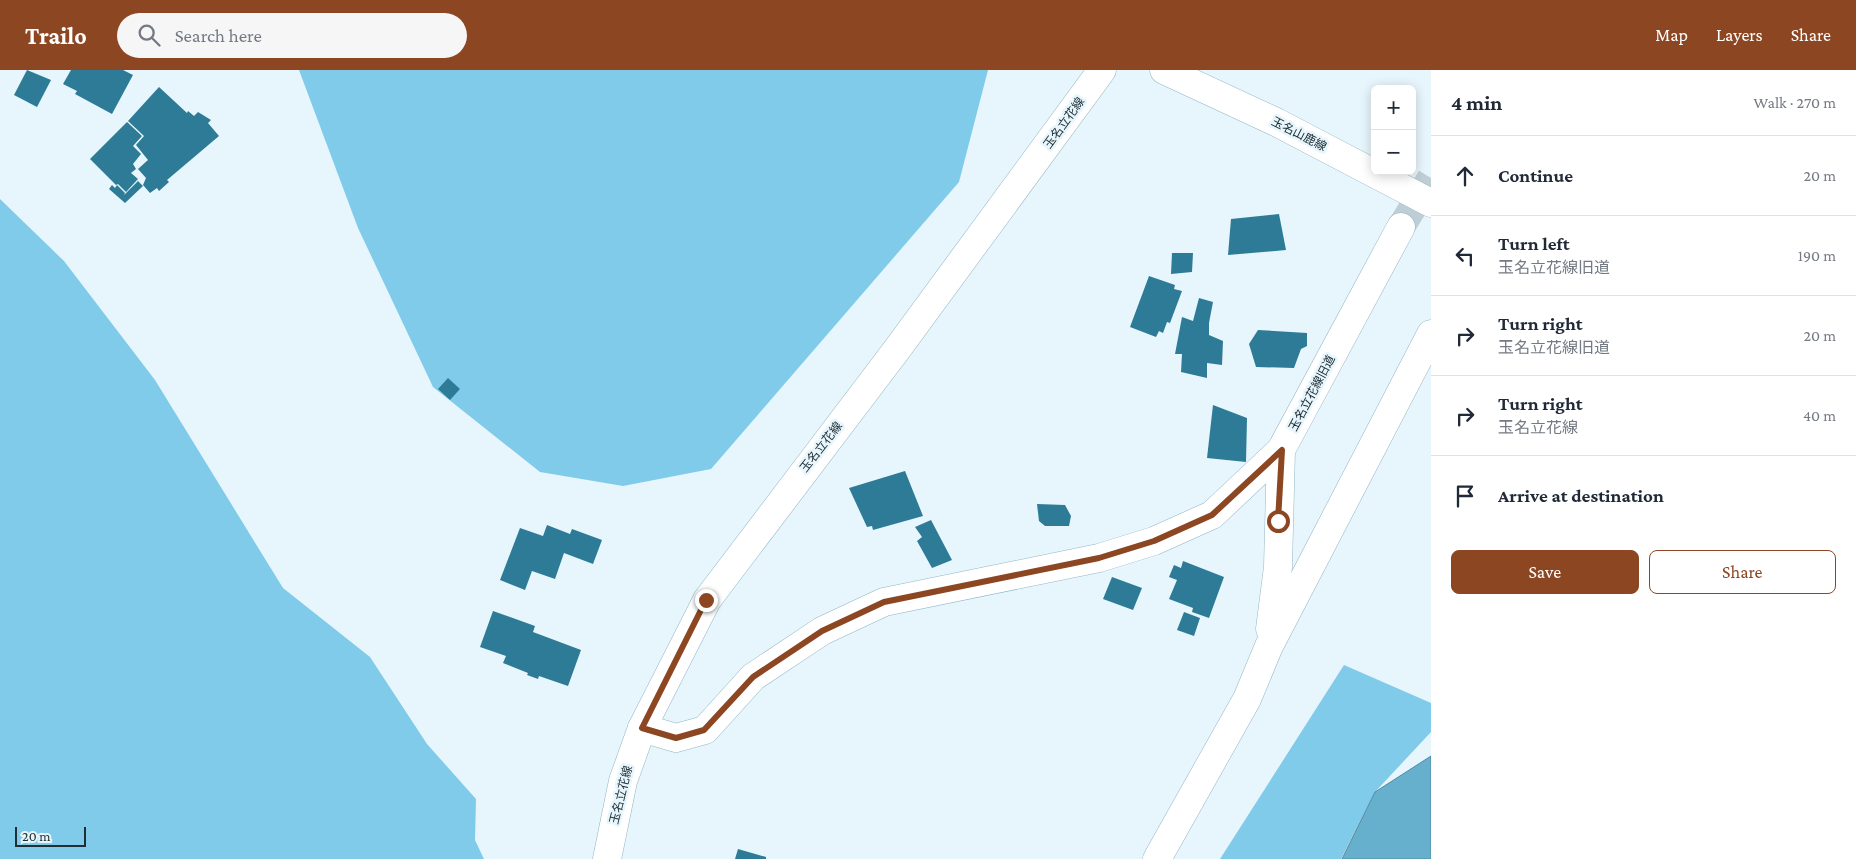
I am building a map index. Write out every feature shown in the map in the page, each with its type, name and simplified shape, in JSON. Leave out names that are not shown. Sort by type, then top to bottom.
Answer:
[{"type":"street","name":"玉名立花線","points":[[607,859],[623,782],[642,728],[706,600],[898,348],[1102,70]]},
{"type":"street","name":"玉名山鹿線","points":[[1164,70],[1276,122],[1431,203]]},
{"type":"street","name":"玉名立花線旧道","points":[[642,728],[676,738],[704,730],[753,677],[822,631],[884,602],[1099,558],[1154,541],[1212,515],[1282,450],[1400,227]]},
{"type":"street","points":[[1158,859],[1247,699],[1268,646],[1431,334]]},
{"type":"street","points":[[1268,646],[1278,567],[1282,450]]},
{"type":"shaded area","points":[[299,70],[988,70],[959,182],[711,469],[623,486],[540,472],[433,387],[358,228]]},
{"type":"shaded area","points":[[0,199],[64,261],[155,380],[283,588],[370,657],[427,744],[476,799],[475,840],[484,859],[0,859]]},
{"type":"shaded area","points":[[1344,665],[1431,703],[1431,732],[1375,792],[1341,859],[1220,859]]},
{"type":"shaded area","points":[[1431,756],[1431,859],[1342,859],[1375,792]]},
{"type":"building","points":[[27,70],[51,80],[37,107],[14,95]]},
{"type":"building","points":[[71,70],[123,70],[133,75],[112,114],[75,94],[77,91],[63,84]]},
{"type":"building","points":[[159,87],[187,113],[188,111],[194,116],[198,112],[211,120],[208,123],[219,136],[167,180],[169,182],[159,191],[157,188],[150,193],[143,185],[146,178],[138,169],[148,160],[136,145],[144,136],[128,121]]},
{"type":"building","points":[[127,122],[142,136],[133,146],[141,154],[133,164],[136,169],[131,173],[138,179],[126,192],[118,184],[116,185],[90,159]]},
{"type":"building","points":[[138,181],[143,186],[125,203],[109,189],[112,185],[115,188],[117,185],[125,193],[124,195]]},
{"type":"building","points":[[1279,214],[1286,250],[1228,255],[1231,219]]},
{"type":"building","points":[[1172,253],[1193,253],[1192,272],[1171,274]]},
{"type":"building","points":[[1149,276],[1175,285],[1174,289],[1182,291],[1170,323],[1167,322],[1163,333],[1159,331],[1156,337],[1130,327]]},
{"type":"building","points":[[1199,298],[1213,302],[1209,335],[1223,341],[1222,365],[1207,363],[1207,378],[1181,372],[1182,354],[1175,354],[1182,317],[1193,321]]},
{"type":"building","points":[[1258,330],[1307,333],[1307,346],[1301,349],[1294,368],[1256,367],[1249,344]]},
{"type":"building","points":[[448,378],[460,389],[450,400],[438,389]]},
{"type":"building","points":[[1213,405],[1247,418],[1246,462],[1207,458]]},
{"type":"building","points":[[905,471],[923,516],[873,530],[872,526],[867,527],[849,488]]},
{"type":"building","points":[[1037,504],[1065,505],[1071,516],[1069,526],[1045,526],[1039,521]]},
{"type":"building","points":[[931,520],[952,560],[932,568],[917,541],[922,537],[915,527]]},
{"type":"building","points":[[547,525],[570,534],[572,529],[602,540],[593,564],[564,553],[555,579],[532,571],[525,590],[500,580],[520,528],[543,536]]},
{"type":"building","points":[[1183,561],[1224,577],[1209,618],[1192,612],[1193,608],[1169,599],[1177,580],[1169,577],[1174,565],[1181,568]]},
{"type":"building","points":[[1112,577],[1142,588],[1133,610],[1103,599]]},
{"type":"building","points":[[493,611],[535,626],[533,632],[581,650],[568,686],[539,676],[538,679],[527,675],[528,673],[503,663],[506,656],[480,647]]},
{"type":"building","points":[[1184,612],[1200,618],[1194,636],[1177,630]]},
{"type":"building","points":[[738,849],[766,857],[766,859],[735,859]]},
{"type":"tunnel","points":[[1401,227],[1431,178]]},
{"type":"route","points":[[706,600],[642,728],[676,738],[704,730],[753,677],[822,631],[884,602],[1099,558],[1154,541],[1212,515],[1282,450],[1278,521]]}]
